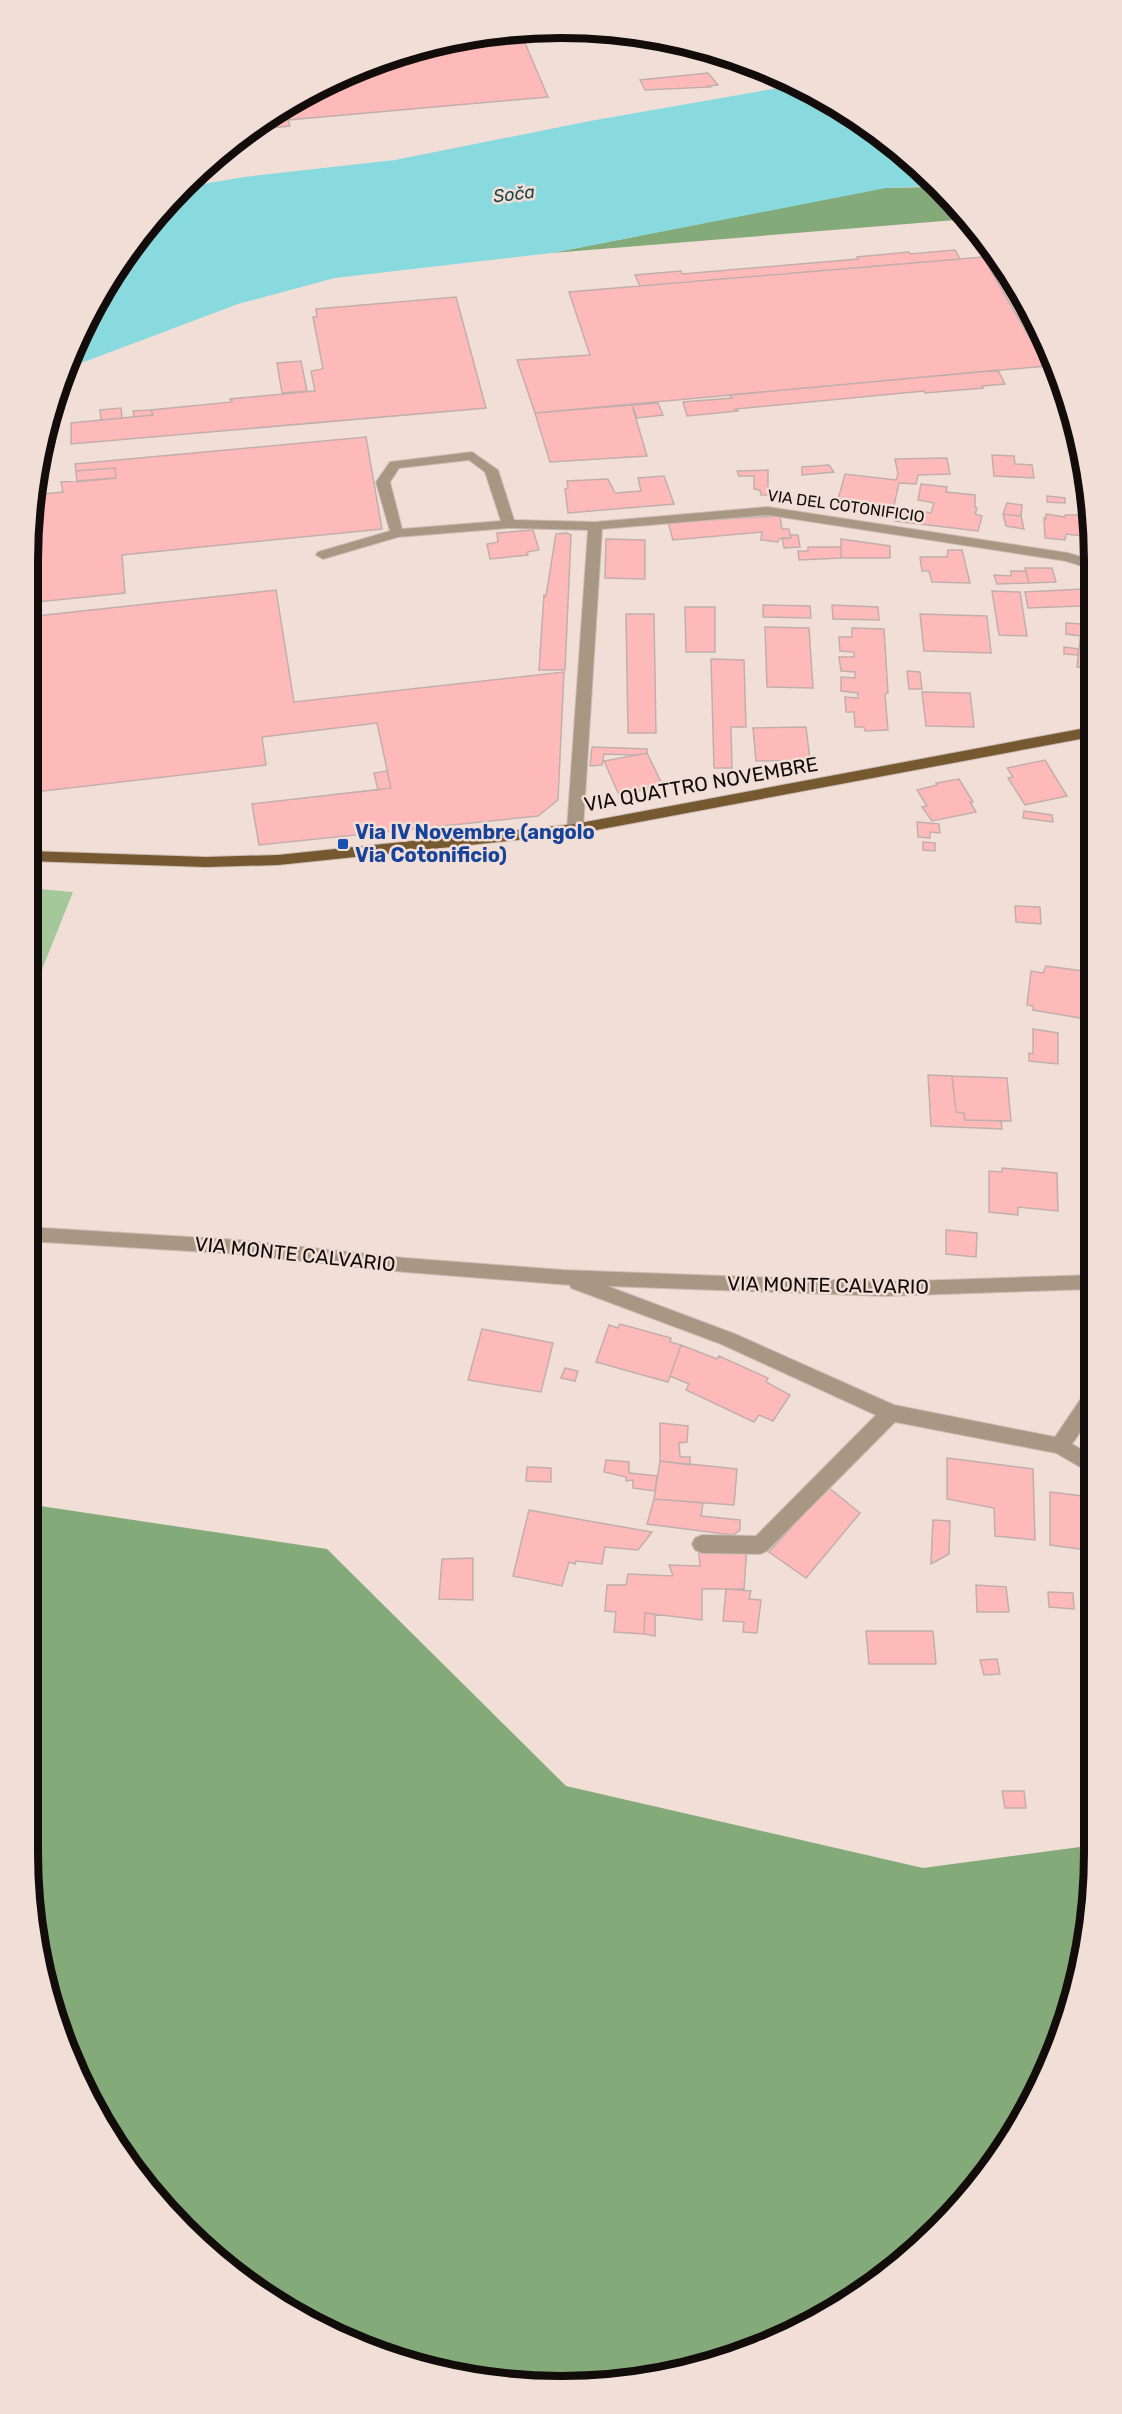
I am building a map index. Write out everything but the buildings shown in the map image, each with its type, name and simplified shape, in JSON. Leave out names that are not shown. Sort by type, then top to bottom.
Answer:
[{"type":"main road","name":"VIA QUATTRO NOVEMBRE","points":[[38,856],[206,862],[278,860],[575,829],[1084,733]]},
{"type":"street","points":[[397,533],[383,482],[395,465],[472,456],[491,470],[509,524]]},
{"type":"street","name":"VIA DEL COTONIFICIO","points":[[323,555],[397,533],[509,524],[595,526],[768,511],[1068,557],[1084,563]]},
{"type":"street","points":[[575,829],[595,526]]},
{"type":"street","name":"VIA MONTE CALVARIO","points":[[38,1235],[238,1247],[405,1265],[563,1277],[884,1289],[1084,1282]]},
{"type":"street","name":"VIA MONTE CALVARIO","points":[[563,1277],[728,1339],[891,1413],[1060,1446],[1084,1461]]},
{"type":"street","points":[[1060,1446],[1084,1411]]},
{"type":"street","points":[[702,1544],[760,1545],[891,1413]]},
{"type":"green space","points":[[927,187],[958,220],[552,253],[881,188]]},
{"type":"green space","points":[[38,889],[73,892],[38,980]]},
{"type":"green space","points":[[38,1506],[327,1549],[566,1786],[923,1868],[1084,1846],[1080,1921],[1067,1988],[1057,2021],[1031,2085],[996,2144],[976,2172],[955,2198],[906,2247],[852,2288],[793,2323],[729,2349],[696,2359],[629,2372],[561,2376],[493,2372],[426,2359],[361,2337],[329,2323],[270,2288],[216,2247],[191,2223],[167,2198],[126,2144],[91,2085],[77,2053],[55,1988],[42,1921],[39,1887]]},
{"type":"water","name":"Soča","points":[[784,87],[852,126],[906,167],[926,186],[886,188],[552,253],[335,278],[238,304],[76,364],[91,329],[126,270],[167,216],[197,185],[244,177],[395,160],[590,121]]},
{"type":"place","name":"Via IV Novembre (angolo Via Cotonificio)","points":[[343,844]]}]
